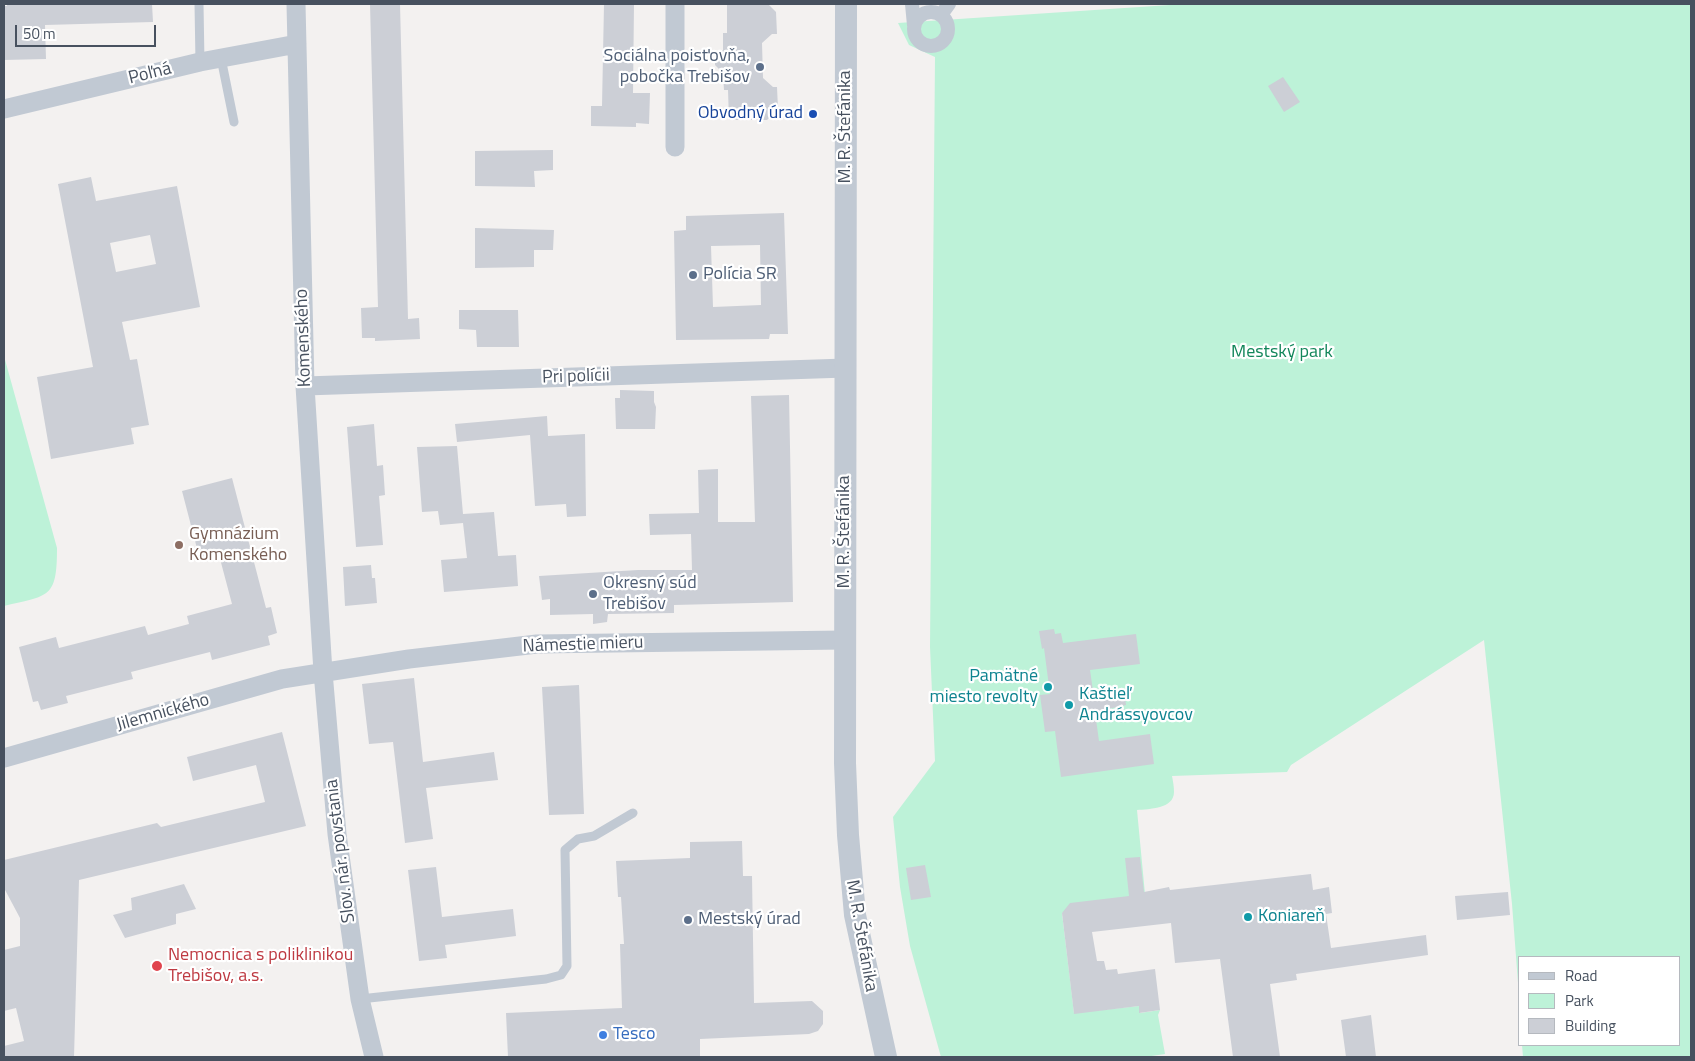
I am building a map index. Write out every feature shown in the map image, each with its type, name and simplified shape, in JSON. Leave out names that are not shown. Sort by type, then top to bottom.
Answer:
[{"type":"street","name":"Komenského","points":[[296,4],[305,386],[323,672]]},
{"type":"street","points":[[675,4],[675,147]]},
{"type":"street","name":"M. R. Štefánika","points":[[846,4],[845,763],[851,882],[860,947],[886,1057]]},
{"type":"street","points":[[912,4],[914,31],[919,41],[924,45],[935,46],[947,35],[945,9],[926,13],[916,20],[914,25]]},
{"type":"street","name":"Poľná","points":[[4,109],[200,62],[297,44]]},
{"type":"street","name":"Pri polícii","points":[[305,386],[846,368]]},
{"type":"street","name":"Námestie mieru","points":[[323,672],[537,644],[844,640]]},
{"type":"street","name":"Jilemnického","points":[[4,758],[282,679],[323,672]]},
{"type":"street","name":"Slov. nár. povstania","points":[[323,672],[337,834],[360,1000],[374,1057]]},
{"type":"lane","points":[[199,4],[200,62]]},
{"type":"lane","points":[[221,58],[234,122]]},
{"type":"lane","points":[[360,1000],[546,979],[561,975],[567,966],[565,850],[578,840],[594,836],[633,813]]},
{"type":"green space","name":"Mestský park","points":[[1185,4],[1691,4],[1691,1057],[1523,1057],[1522,1046],[1680,1046],[1680,956],[1518,956],[1518,983],[1512,904],[1484,640],[1291,765],[1287,772],[1172,776],[1174,792],[1170,802],[1160,807],[1137,810],[1145,894],[1062,913],[1074,1013],[1139,1006],[1140,1013],[1160,1010],[1158,1015],[1165,1054],[1145,1057],[941,1057],[910,946],[900,887],[893,817],[935,761],[930,647],[935,57],[909,45],[898,23]]},
{"type":"green space","points":[[4,356],[57,548],[57,565],[52,586],[47,592],[41,596],[4,606]]},
{"type":"building","points":[[7,4],[152,4],[153,22],[45,25],[46,59],[4,60],[4,6],[7,6]]},
{"type":"building","points":[[370,4],[400,4],[408,319],[419,318],[420,339],[375,341],[375,338],[362,338],[361,308],[378,307]]},
{"type":"building","points":[[604,4],[634,4],[633,93],[650,93],[649,124],[636,123],[636,127],[591,126],[591,106],[602,106]]},
{"type":"building","points":[[727,4],[768,4],[776,12],[777,34],[772,34],[762,43],[763,78],[773,87],[777,87],[778,109],[767,120],[729,120],[728,90],[724,90],[723,73],[715,65],[715,58],[723,50],[723,33],[727,33]]},
{"type":"building","points":[[1283,77],[1300,102],[1284,112],[1268,86]]},
{"type":"building","points":[[553,150],[553,170],[534,171],[535,187],[475,186],[475,151]]},
{"type":"building","points":[[91,177],[96,201],[177,186],[200,307],[122,322],[130,360],[137,359],[149,425],[131,428],[134,444],[51,459],[37,377],[93,367],[58,184]],"holes":[[[150,235],[156,264],[116,272],[110,243]]]},
{"type":"building","name":"Polícia SR","points":[[784,213],[788,334],[770,334],[769,339],[676,340],[674,231],[686,230],[686,216]],"holes":[[[760,245],[761,305],[713,307],[711,246]]]},
{"type":"building","points":[[475,228],[554,230],[553,250],[534,250],[534,267],[475,268]]},
{"type":"building","points":[[459,310],[518,310],[519,347],[477,347],[476,330],[459,329]]},
{"type":"building","points":[[620,390],[654,391],[656,407],[655,429],[616,429],[615,398],[620,398]]},
{"type":"building","points":[[789,395],[793,602],[674,605],[674,613],[608,614],[607,622],[593,624],[593,614],[550,615],[550,599],[542,600],[539,576],[638,570],[692,570],[691,534],[650,535],[649,514],[699,513],[698,470],[718,469],[718,522],[755,522],[751,396]]},
{"type":"building","points":[[547,416],[548,436],[585,434],[586,516],[567,517],[566,504],[535,506],[530,435],[457,442],[455,424]]},
{"type":"building","points":[[374,424],[377,466],[383,465],[385,495],[379,496],[383,545],[356,547],[347,427]]},
{"type":"building","points":[[457,446],[463,514],[494,512],[498,556],[516,555],[518,586],[444,592],[441,560],[467,558],[463,523],[440,525],[438,511],[422,512],[417,447]]},
{"type":"building","points":[[232,478],[266,608],[271,607],[277,633],[268,636],[270,645],[212,660],[210,652],[131,672],[133,679],[66,696],[68,703],[41,710],[38,701],[33,702],[19,647],[56,637],[59,648],[145,626],[148,635],[189,624],[187,616],[232,604],[219,555],[200,560],[182,491]]},
{"type":"building","points":[[371,565],[372,578],[375,578],[377,603],[345,606],[343,567]]},
{"type":"building","name":"Kaštieľ Andrássyovcov","points":[[1054,629],[1055,634],[1061,633],[1063,643],[1136,634],[1140,664],[1090,670],[1094,698],[1125,698],[1126,705],[1095,712],[1099,741],[1150,734],[1154,764],[1061,777],[1055,731],[1045,732],[1040,695],[1050,694],[1044,648],[1042,649],[1039,631]]},
{"type":"building","points":[[414,678],[423,762],[494,752],[498,780],[426,788],[433,839],[405,843],[393,742],[369,744],[362,684]]},
{"type":"building","points":[[579,685],[584,814],[549,815],[542,687]]},
{"type":"building","points":[[282,732],[306,826],[79,880],[74,1057],[4,1057],[4,1046],[24,1041],[16,1008],[4,1011],[4,950],[20,946],[20,918],[4,888],[4,860],[157,823],[161,827],[265,802],[256,765],[193,781],[187,757]]},
{"type":"building","points":[[742,841],[743,876],[752,876],[754,1003],[812,1001],[823,1011],[823,1024],[818,1031],[809,1034],[700,1039],[700,1057],[508,1057],[506,1013],[622,1008],[620,944],[624,944],[621,897],[618,897],[616,861],[690,858],[690,842]]},
{"type":"building","points":[[1140,857],[1144,892],[1169,887],[1170,890],[1311,874],[1313,890],[1329,887],[1332,913],[1326,914],[1331,948],[1426,935],[1428,955],[1296,974],[1297,980],[1270,984],[1280,1057],[1233,1057],[1220,959],[1175,963],[1171,923],[1092,932],[1097,961],[1104,961],[1106,970],[1117,969],[1118,974],[1155,969],[1160,1010],[1139,1013],[1139,1006],[1074,1014],[1062,913],[1070,903],[1129,896],[1125,858]]},
{"type":"building","points":[[925,865],[931,897],[911,900],[906,868]]},
{"type":"building","points":[[436,867],[442,917],[513,909],[516,936],[445,945],[447,958],[419,961],[408,870]]},
{"type":"building","points":[[184,884],[196,909],[176,914],[176,924],[125,938],[113,915],[132,910],[131,898]]},
{"type":"building","points":[[1508,892],[1510,915],[1457,920],[1455,896]]},
{"type":"building","points":[[1371,1015],[1376,1057],[1346,1057],[1341,1020]]},
{"type":"place","name":"Sociálna poisťovňa, pobočka Trebišov","points":[[760,67]]},
{"type":"place","name":"Obvodný úrad","points":[[813,114]]},
{"type":"place","name":"Polícia SR","points":[[693,275]]},
{"type":"place","name":"Gymnázium Komenského","points":[[179,545]]},
{"type":"place","name":"Okresný súd Trebišov","points":[[593,594]]},
{"type":"place","name":"Pamätné miesto revolty","points":[[1048,687]]},
{"type":"place","name":"Kaštieľ Andrássyovcov","points":[[1069,705]]},
{"type":"place","name":"Koniareň","points":[[1248,917]]},
{"type":"place","name":"Mestský úrad","points":[[688,920]]},
{"type":"place","name":"Nemocnica s poliklinikou Trebišov, a.s.","points":[[157,966]]},
{"type":"place","name":"Tesco","points":[[603,1035]]}]
